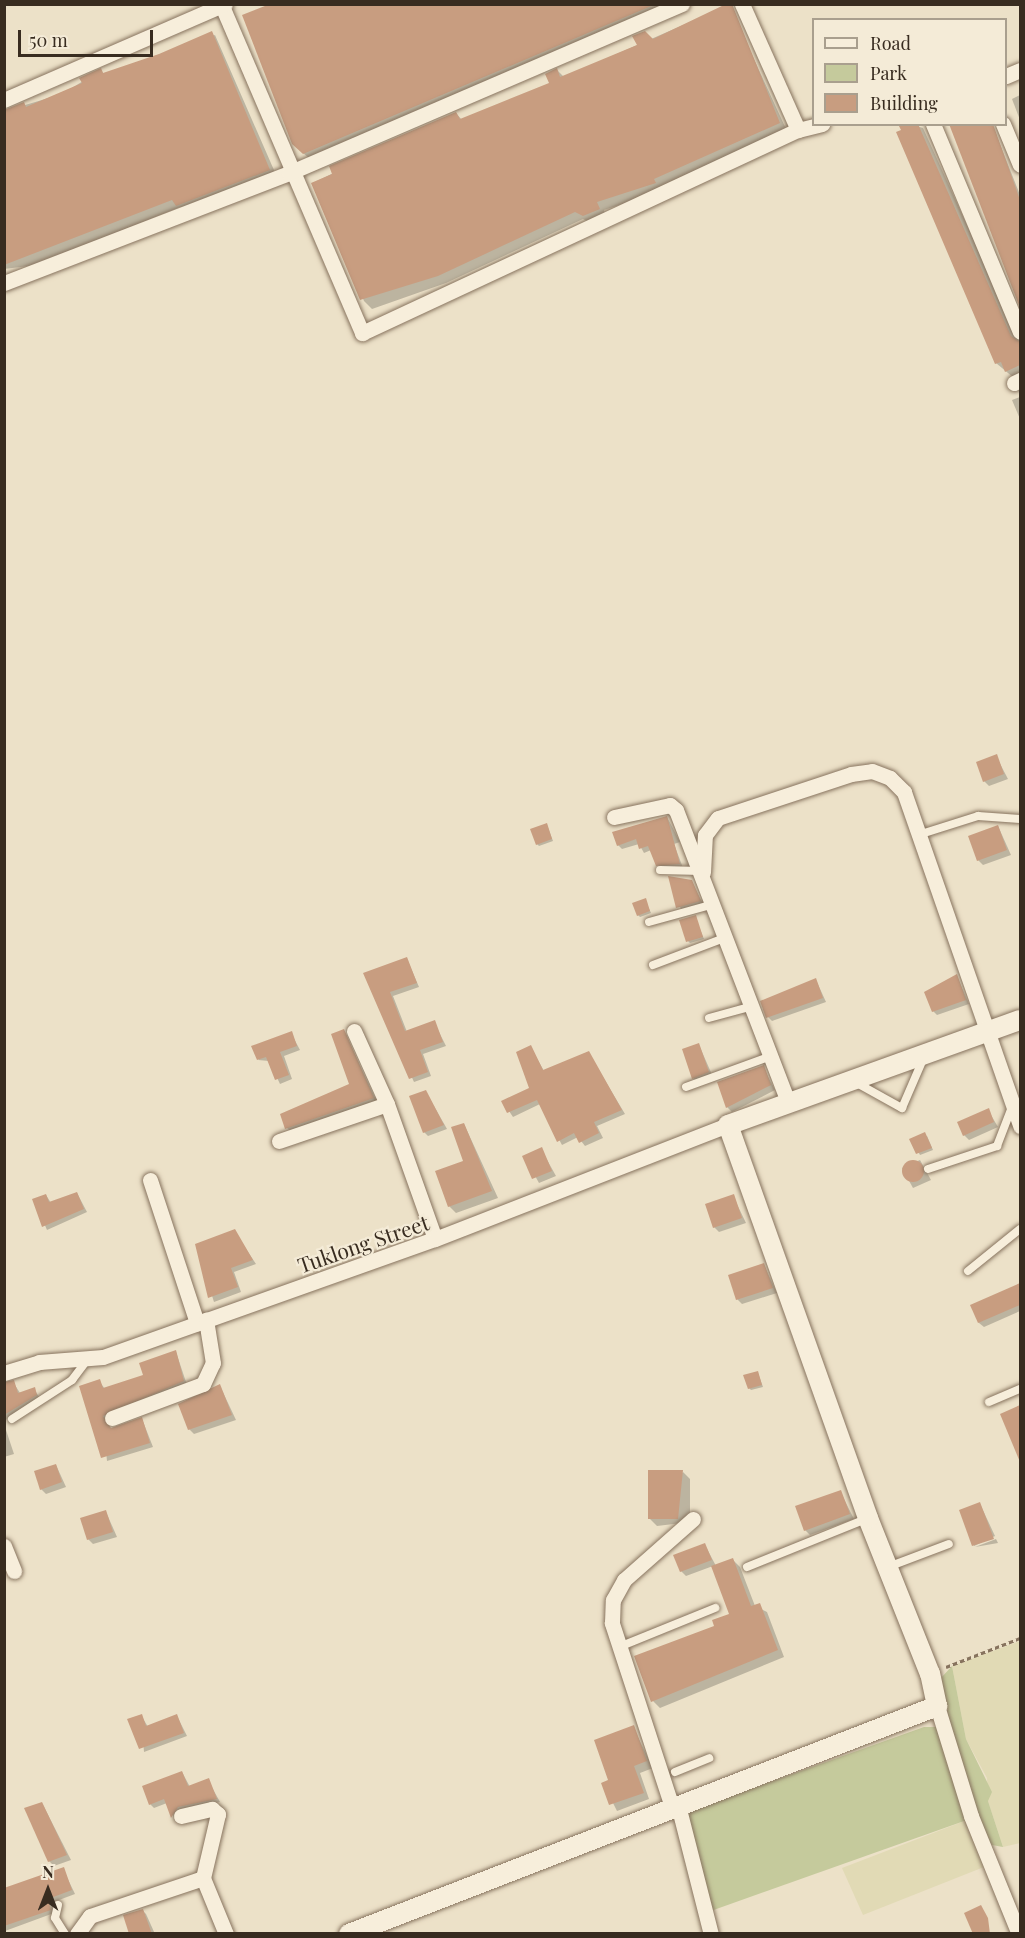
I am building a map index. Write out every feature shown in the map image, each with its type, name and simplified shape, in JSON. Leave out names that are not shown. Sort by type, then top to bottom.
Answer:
[{"type":"street","points":[[4,283],[289,173],[682,4]]},
{"type":"street","points":[[742,4],[798,130]]},
{"type":"street","points":[[4,99],[224,5],[289,173],[362,333],[798,130],[814,126]]},
{"type":"street","points":[[934,126],[1020,332]]},
{"type":"street","points":[[1004,126],[1020,165]]},
{"type":"street","points":[[703,872],[705,835],[718,818],[851,774],[872,771],[890,778],[904,792],[1020,1126]]},
{"type":"street","points":[[614,817],[670,805],[703,872],[789,1104]]},
{"type":"street","points":[[1019,1934],[971,1816],[937,1706],[930,1674],[868,1518],[728,1125],[1020,1020]]},
{"type":"street","points":[[354,1031],[387,1104],[435,1239]]},
{"type":"street","points":[[279,1141],[387,1104]]},
{"type":"street","name":"Tuklong Street","points":[[4,1373],[39,1362],[88,1359],[202,1321],[435,1239],[728,1125]]},
{"type":"street","points":[[112,1418],[203,1384],[213,1363],[202,1321],[150,1180]]},
{"type":"street","points":[[693,1519],[624,1580],[613,1600],[612,1623],[668,1774],[711,1934]]},
{"type":"street","points":[[4,1546],[14,1571]]},
{"type":"street","points":[[350,1934],[937,1706]]},
{"type":"street","points":[[181,1816],[212,1809],[218,1814],[203,1878],[226,1934]]},
{"type":"street","points":[[77,1934],[90,1916],[203,1878]]},
{"type":"lane","points":[[918,835],[978,816],[1020,819]]},
{"type":"lane","points":[[660,870],[703,872]]},
{"type":"lane","points":[[649,922],[715,903]]},
{"type":"lane","points":[[653,965],[728,937]]},
{"type":"lane","points":[[709,1018],[753,1006]]},
{"type":"lane","points":[[854,1081],[902,1108],[925,1055]]},
{"type":"lane","points":[[686,1087],[771,1056]]},
{"type":"lane","points":[[928,1169],[996,1146],[1012,1104]]},
{"type":"lane","points":[[968,1271],[1020,1229]]},
{"type":"lane","points":[[12,1419],[72,1380],[88,1359]]},
{"type":"lane","points":[[989,1402],[1020,1389]]},
{"type":"lane","points":[[747,1568],[868,1518]]},
{"type":"lane","points":[[887,1568],[949,1544]]},
{"type":"lane","points":[[619,1647],[715,1608]]},
{"type":"lane","points":[[668,1774],[709,1758]]},
{"type":"lane","points":[[58,1905],[55,1918],[65,1934]]},
{"type":"path","points":[[930,1674],[1020,1638]]},
{"type":"shaded area","points":[[1020,1641],[1020,1843],[1003,1847],[988,1801],[987,1778],[966,1739],[952,1666]]},
{"type":"shaded area","points":[[967,1820],[984,1867],[863,1915],[842,1868]]},
{"type":"green space","points":[[952,1666],[966,1739],[992,1792],[988,1801],[1003,1847],[992,1845],[980,1827],[951,1732],[941,1678]]},
{"type":"green space","points":[[924,1727],[936,1727],[967,1820],[708,1912],[686,1812]]},
{"type":"building","points":[[270,4],[656,4],[303,154],[292,144],[242,15]]},
{"type":"building","points":[[726,4],[732,4],[780,123],[654,179],[656,183],[597,202],[600,209],[583,216],[575,212],[438,276],[360,300],[311,183],[332,174],[329,166],[456,112],[460,119],[549,83],[545,74],[557,68],[560,77],[637,45],[632,36],[645,31],[653,39]]},
{"type":"building","points":[[212,31],[270,170],[176,206],[172,200],[4,265],[4,110],[24,102],[26,107],[82,83],[79,78],[101,68],[103,73],[159,54]]},
{"type":"building","points":[[899,126],[919,126],[1011,336],[1020,342],[1020,365],[1005,372],[1001,362],[995,364],[896,132],[901,130]]},
{"type":"building","points":[[950,126],[994,126],[1020,200],[1020,308]]},
{"type":"building","points":[[997,754],[1004,774],[983,782],[976,762]]},
{"type":"building","points":[[667,816],[680,864],[656,866],[648,846],[639,849],[636,839],[617,846],[612,832]]},
{"type":"building","points":[[547,823],[552,839],[536,845],[530,829]]},
{"type":"building","points":[[998,825],[1007,850],[977,861],[968,836]]},
{"type":"building","points":[[668,876],[692,880],[701,901],[676,908]]},
{"type":"building","points":[[646,898],[650,911],[637,916],[632,903]]},
{"type":"building","points":[[696,915],[703,937],[686,942],[679,920]]},
{"type":"building","points":[[407,957],[417,983],[390,992],[405,1031],[435,1020],[443,1042],[420,1050],[428,1072],[409,1079],[363,973]]},
{"type":"building","points":[[957,974],[966,1000],[932,1012],[924,992]]},
{"type":"building","points":[[816,978],[823,998],[766,1018],[760,1001]]},
{"type":"building","points":[[344,1029],[374,1098],[285,1129],[280,1114],[349,1084],[331,1034]]},
{"type":"building","points":[[292,1031],[297,1046],[280,1052],[289,1075],[275,1080],[266,1057],[257,1060],[251,1046]]},
{"type":"building","points":[[699,1043],[709,1072],[692,1079],[682,1049]]},
{"type":"building","points":[[531,1045],[543,1070],[589,1051],[622,1110],[594,1122],[599,1133],[579,1143],[574,1133],[557,1142],[537,1100],[507,1113],[501,1101],[529,1088],[516,1052]]},
{"type":"building","points":[[764,1065],[771,1085],[726,1108],[717,1082]]},
{"type":"building","points":[[426,1090],[444,1125],[423,1133],[409,1096]]},
{"type":"building","points":[[989,1108],[994,1122],[963,1136],[957,1122]]},
{"type":"building","points":[[464,1123],[492,1191],[448,1207],[435,1171],[463,1161],[451,1127]]},
{"type":"building","points":[[925,1132],[932,1148],[916,1154],[909,1139]]},
{"type":"building","points":[[542,1147],[552,1171],[532,1179],[522,1156]]},
{"type":"building","points":[[913,1160],[921,1163],[924,1171],[921,1179],[913,1182],[905,1179],[902,1171],[905,1163]]},
{"type":"building","points":[[77,1192],[84,1209],[42,1227],[32,1199],[46,1194],[49,1202]]},
{"type":"building","points":[[734,1194],[742,1218],[713,1228],[705,1204]]},
{"type":"building","points":[[235,1229],[253,1260],[231,1268],[238,1287],[208,1298],[195,1244]]},
{"type":"building","points":[[764,1263],[773,1288],[736,1300],[728,1275]]},
{"type":"building","points":[[1020,1283],[1020,1305],[978,1323],[970,1305]]},
{"type":"building","points":[[176,1350],[184,1381],[103,1416],[111,1428],[142,1417],[150,1443],[101,1458],[79,1386],[100,1379],[103,1388],[143,1375],[139,1363]]},
{"type":"building","points":[[758,1371],[762,1385],[748,1389],[743,1375]]},
{"type":"building","points":[[14,1380],[18,1393],[35,1387],[37,1395],[4,1415],[4,1382]]},
{"type":"building","points":[[220,1384],[232,1415],[188,1430],[178,1404]]},
{"type":"building","points":[[1020,1405],[1020,1462],[1000,1414]]},
{"type":"building","points":[[56,1464],[62,1482],[40,1490],[34,1471]]},
{"type":"building","points":[[648,1470],[683,1470],[678,1519],[648,1519]]},
{"type":"building","points":[[841,1490],[850,1514],[804,1531],[795,1506]]},
{"type":"building","points":[[980,1502],[994,1539],[972,1546],[959,1510]]},
{"type":"building","points":[[106,1510],[113,1532],[87,1540],[80,1518]]},
{"type":"building","points":[[705,1543],[712,1560],[680,1572],[673,1555]]},
{"type":"building","points":[[733,1558],[751,1606],[760,1603],[778,1650],[651,1702],[634,1656],[714,1626],[712,1620],[729,1614],[711,1566]]},
{"type":"building","points":[[142,1714],[146,1726],[177,1714],[184,1733],[139,1749],[127,1719]]},
{"type":"building","points":[[634,1725],[647,1761],[634,1766],[644,1793],[609,1805],[601,1783],[608,1780],[594,1740]]},
{"type":"building","points":[[182,1771],[188,1786],[209,1778],[217,1799],[178,1807],[171,1818],[164,1799],[149,1805],[142,1786]]},
{"type":"building","points":[[42,1802],[67,1855],[48,1862],[24,1808]]},
{"type":"building","points":[[64,1867],[72,1890],[48,1899],[51,1910],[4,1926],[4,1888]]},
{"type":"building","points":[[981,1905],[988,1918],[990,1934],[973,1934],[964,1913]]},
{"type":"building","points":[[143,1909],[152,1934],[129,1934],[123,1915]]}]
